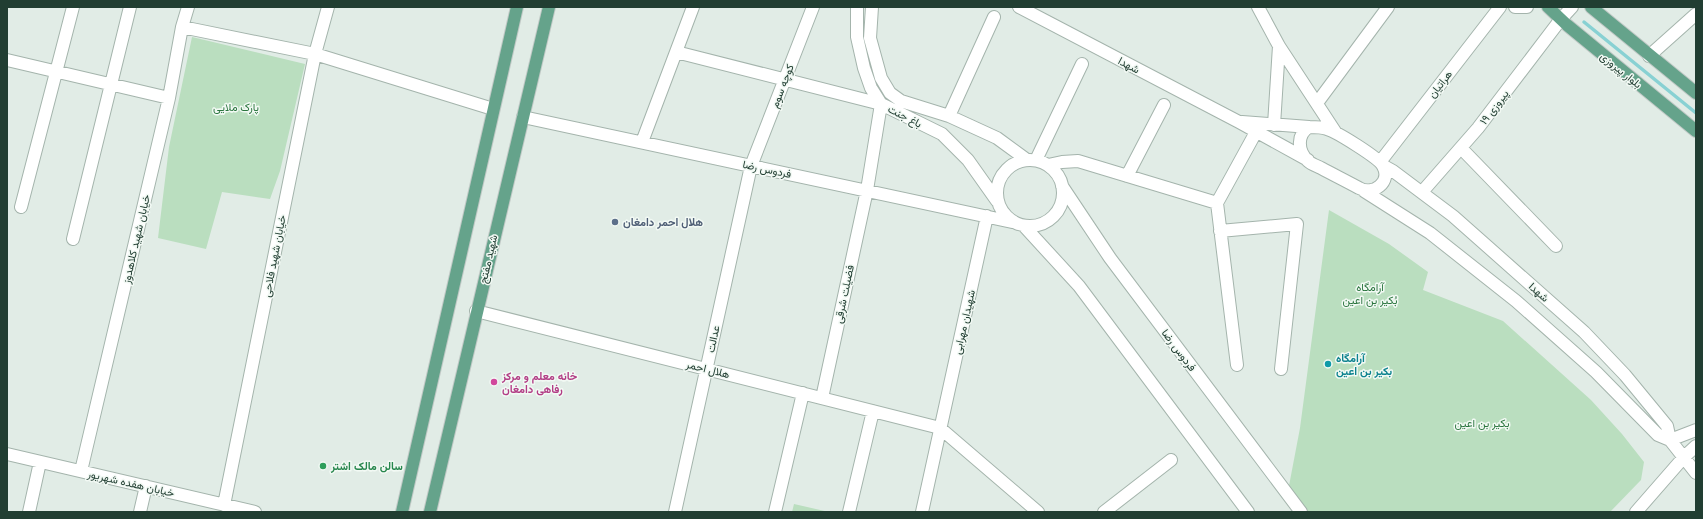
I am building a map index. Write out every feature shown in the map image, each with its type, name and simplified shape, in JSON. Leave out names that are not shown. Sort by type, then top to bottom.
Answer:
[{"type":"main road","points":[[402,512],[517,7]]},
{"type":"main road","name":"شهید مفتح","points":[[430,512],[476,311],[549,7]]},
{"type":"main road","name":"بلوار پیروزی","points":[[1548,7],[1696,131]]},
{"type":"main road","points":[[1591,7],[1696,93]]},
{"type":"street","points":[[21,207],[73,7]]},
{"type":"street","points":[[73,239],[130,7]]},
{"type":"street","name":"خیابان شهید کلاهدوز","points":[[81,471],[169,98],[182,27],[188,7]]},
{"type":"street","name":"خیابان شهید فلاحی","points":[[224,505],[315,54],[328,7]]},
{"type":"street","points":[[642,142],[693,7]]},
{"type":"street","name":"کوچه سوم","points":[[751,166],[813,7]]},
{"type":"street","name":"باغ جنت","points":[[857,7],[857,37],[864,68],[871,88],[881,104],[942,134],[968,160],[997,201]]},
{"type":"street","name":"باغ جنت","points":[[872,7],[870,38],[881,78],[890,93],[901,101],[949,116],[997,138],[1031,160]]},
{"type":"street","points":[[1258,7],[1279,46],[1336,133]]},
{"type":"street","points":[[1316,103],[1388,7]]},
{"type":"street","name":"هراتیان","points":[[1382,164],[1500,7]]},
{"type":"street","points":[[1515,7],[1527,7]]},
{"type":"street","name":"پیروزی ۱۹","points":[[1422,192],[1478,128],[1561,19],[1572,7]]},
{"type":"street","name":"شهدا","points":[[1023,8],[1239,122],[1364,191],[1436,237],[1516,301],[1596,372],[1658,435],[1670,440]]},
{"type":"street","points":[[1649,56],[1696,14]]},
{"type":"street","points":[[949,116],[994,17]]},
{"type":"street","points":[[182,27],[315,54],[493,110]]},
{"type":"street","points":[[1274,125],[1279,46]]},
{"type":"street","points":[[676,52],[881,104]]},
{"type":"street","points":[[7,60],[169,98]]},
{"type":"street","points":[[1031,160],[1082,64]]},
{"type":"street","name":"فضیلت شرقی","points":[[822,398],[866,190],[881,104]]},
{"type":"street","points":[[1127,176],[1164,105]]},
{"type":"street","name":"فردوس رضا","points":[[523,116],[1012,222]]},
{"type":"street","name":"شهدا","points":[[1239,122],[1327,129],[1336,133],[1422,192],[1458,220],[1584,332],[1625,375],[1666,426],[1670,440],[1696,473]]},
{"type":"street","points":[[1308,160],[1302,151],[1300,141],[1303,132],[1309,127]]},
{"type":"street","points":[[1237,365],[1217,203],[1256,132]]},
{"type":"street","points":[[1461,148],[1556,246]]},
{"type":"street","points":[[1048,165],[1057,174],[1062,186],[1063,199],[1058,211],[1049,220],[1037,226],[1024,226],[1012,222],[1002,213],[997,201],[997,190],[1000,179],[1006,170],[1016,163],[1031,160],[1048,165],[1078,161],[1217,203]]},
{"type":"street","points":[[1364,191],[1375,190],[1380,187],[1385,177],[1382,164]]},
{"type":"street","name":"عدالت","points":[[675,512],[751,166]]},
{"type":"street","name":"فردوس رضا","points":[[1062,186],[1110,258],[1301,512]]},
{"type":"street","name":"شهیدان مهرابی","points":[[922,512],[987,216]]},
{"type":"street","points":[[1220,231],[1297,224],[1281,369]]},
{"type":"street","points":[[1024,226],[1079,286],[1248,512]]},
{"type":"street","name":"هلال احمر","points":[[476,311],[940,428]]},
{"type":"street","points":[[776,512],[803,393]]},
{"type":"street","points":[[849,512],[872,411]]},
{"type":"street","points":[[940,428],[1024,506],[1038,512]]},
{"type":"street","points":[[1670,440],[1696,430]]},
{"type":"street","points":[[1636,512],[1684,457],[1696,446]]},
{"type":"street","name":"خیابان هفده شهریور","points":[[7,454],[255,512]]},
{"type":"street","points":[[1104,512],[1171,460]]},
{"type":"street","points":[[29,512],[40,462]]},
{"type":"street","points":[[140,512],[146,486]]},
{"type":"green space","name":"پارک ملایی","points":[[192,37],[305,64],[280,171],[270,199],[222,192],[206,249],[158,238],[169,147]]},
{"type":"green space","name":"بکیر بن اعین","points":[[1329,210],[1389,244],[1428,272],[1423,290],[1503,321],[1591,400],[1622,434],[1644,462],[1641,480],[1610,512],[1306,512],[1288,491],[1300,428]]},
{"type":"green space","points":[[794,504],[829,512],[792,512]]},
{"type":"waterway","points":[[1584,22],[1696,113]]},
{"type":"place","name":"هلال احمر دامغان","points":[[615,222]]},
{"type":"place","name":"آرامگاه بکیر بن اعین","points":[[1328,364]]},
{"type":"place","name":"خانه معلم و مرکز رفاهی دامغان","points":[[494,382]]},
{"type":"place","name":"سالن مالک اشتر","points":[[323,466]]},
{"type":"park label","name":"آرامگاه بُکیر بن اعین","points":[[1370,293]]}]
